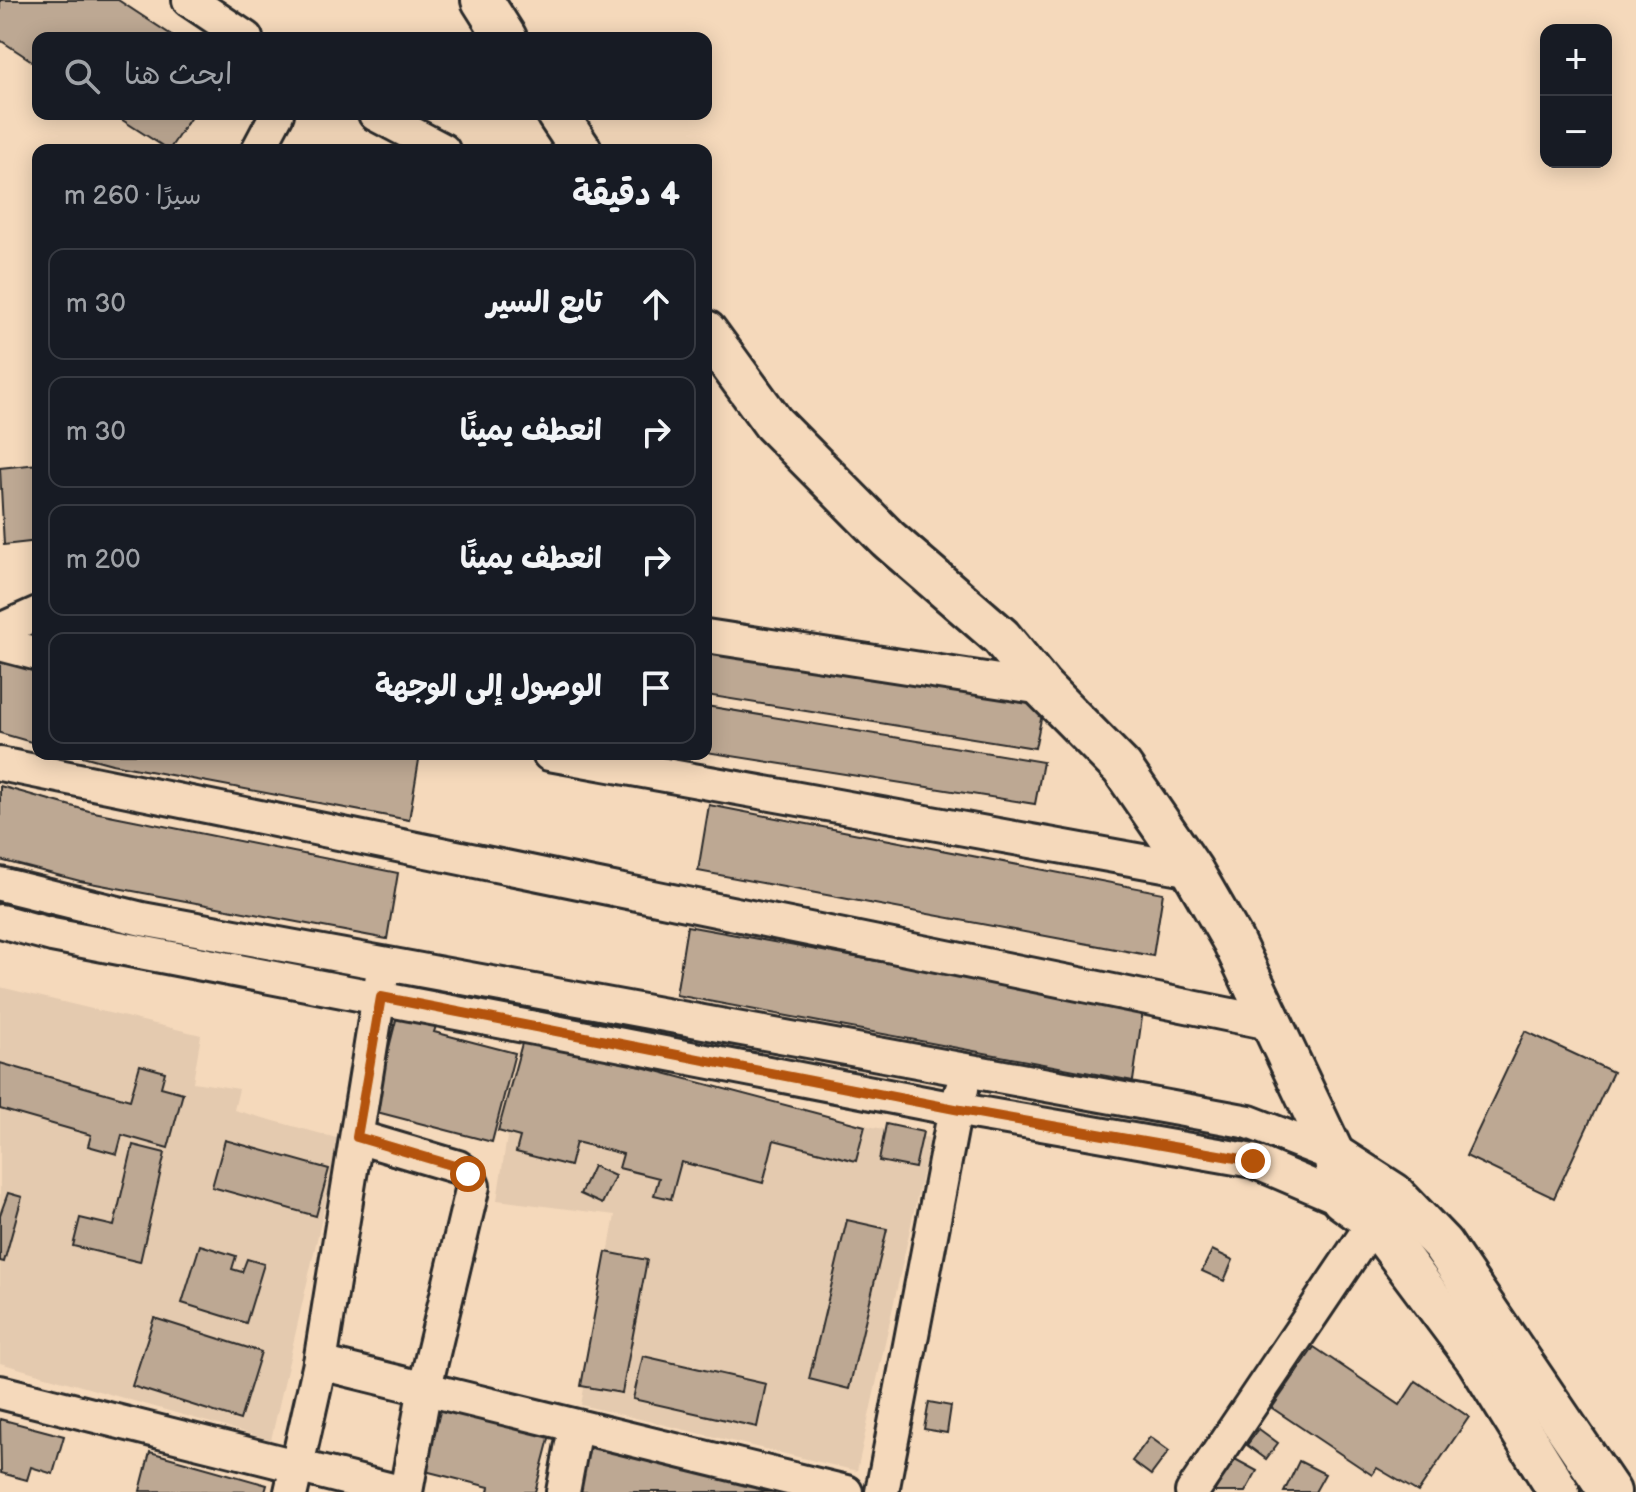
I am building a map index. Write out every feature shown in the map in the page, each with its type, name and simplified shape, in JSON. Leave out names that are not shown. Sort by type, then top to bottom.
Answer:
[{"type":"street","points":[[189,0],[237,32]]},
{"type":"street","points":[[482,0],[502,32]]},
{"type":"street","points":[[261,144],[274,120]]},
{"type":"street","points":[[386,120],[432,144]]},
{"type":"street","points":[[561,120],[577,144]]},
{"type":"street","points":[[712,339],[773,423],[888,539],[1001,637],[1043,688],[1122,768],[1192,870],[1233,941],[1334,1155],[1342,1199]]},
{"type":"street","points":[[0,630],[32,616]]},
{"type":"street","points":[[712,637],[1043,688]]},
{"type":"street","points":[[0,644],[32,652]]},
{"type":"street","points":[[582,760],[1192,870]]},
{"type":"street","points":[[0,764],[1270,1023]]},
{"type":"street","points":[[0,884],[142,919],[1249,1122],[1334,1155],[1393,1193],[1442,1244],[1610,1492]]},
{"type":"street","points":[[0,921],[52,935],[955,1109],[1253,1161],[1342,1199],[1374,1222],[1477,1360],[1559,1492]]},
{"type":"street","points":[[294,1478],[320,1363],[381,997],[383,962]]},
{"type":"street","points":[[882,1492],[955,1109],[969,1070]]},
{"type":"street","points":[[357,1137],[458,1167],[468,1174],[473,1186],[425,1387],[406,1492]]},
{"type":"street","points":[[1192,1492],[1374,1222]]},
{"type":"street","points":[[320,1363],[846,1492]]},
{"type":"street","points":[[0,1392],[294,1478],[400,1492]]},
{"type":"street","points":[[563,1492],[575,1428]]},
{"type":"shaded area","points":[[0,987],[201,1035],[193,1082],[239,1089],[234,1110],[340,1139],[271,1440],[0,1363]]},
{"type":"shaded area","points":[[527,1060],[930,1138],[857,1471],[581,1405],[615,1215],[497,1200],[519,1062]]},
{"type":"building","points":[[0,0],[118,0],[167,32],[32,32],[32,61],[0,40]]},
{"type":"building","points":[[122,120],[189,120],[173,144],[160,144]]},
{"type":"building","points":[[32,465],[32,542],[4,545],[0,468]]},
{"type":"building","points":[[712,650],[1044,705],[1035,748],[712,696]]},
{"type":"building","points":[[0,661],[32,670],[32,742],[0,733]]},
{"type":"building","points":[[712,707],[1043,762],[1035,804],[712,753]]},
{"type":"building","points":[[97,760],[419,760],[409,820]]},
{"type":"building","points":[[0,786],[89,811],[398,873],[387,939],[80,881],[0,860]]},
{"type":"building","points":[[709,805],[1163,893],[1153,956],[698,871]]},
{"type":"building","points":[[687,926],[1143,1010],[1133,1081],[676,995]]},
{"type":"building","points":[[397,1016],[436,1026],[434,1032],[515,1053],[492,1142],[373,1111]]},
{"type":"building","points":[[1525,1031],[1613,1072],[1554,1198],[1466,1156]]},
{"type":"building","points":[[524,1036],[865,1126],[856,1161],[774,1140],[763,1183],[681,1162],[671,1199],[654,1195],[659,1178],[619,1168],[623,1154],[576,1142],[570,1166],[516,1152],[520,1137],[498,1131]]},
{"type":"building","points":[[0,1063],[130,1100],[140,1065],[165,1072],[161,1087],[183,1093],[168,1148],[122,1135],[117,1154],[88,1146],[91,1135],[0,1109]]},
{"type":"building","points":[[886,1124],[923,1132],[915,1168],[879,1161]]},
{"type":"building","points":[[225,1140],[329,1169],[316,1216],[212,1187]]},
{"type":"building","points":[[133,1145],[165,1153],[140,1262],[73,1246],[80,1218],[114,1226]]},
{"type":"building","points":[[593,1166],[615,1176],[602,1204],[580,1194]]},
{"type":"building","points":[[8,1193],[22,1197],[4,1262],[0,1261],[0,1215]]},
{"type":"building","points":[[847,1220],[887,1229],[849,1389],[809,1379]]},
{"type":"building","points":[[200,1245],[236,1256],[232,1269],[242,1272],[247,1259],[264,1264],[246,1323],[182,1303]]},
{"type":"building","points":[[1212,1250],[1233,1260],[1224,1281],[1202,1271]]},
{"type":"building","points":[[606,1252],[647,1260],[622,1393],[581,1386]]},
{"type":"building","points":[[154,1318],[261,1352],[240,1420],[132,1386]]},
{"type":"building","points":[[1314,1347],[1400,1405],[1416,1381],[1469,1417],[1418,1492],[1377,1468],[1372,1475],[1272,1408]]},
{"type":"building","points":[[643,1356],[766,1384],[757,1427],[633,1399]]},
{"type":"building","points":[[444,1396],[553,1423],[535,1492],[488,1492],[489,1487],[425,1471]]},
{"type":"building","points":[[929,1402],[951,1406],[947,1433],[924,1429]]},
{"type":"building","points":[[0,1419],[64,1436],[53,1474],[31,1467],[27,1480],[1,1473]]},
{"type":"building","points":[[582,1427],[842,1492],[566,1492]]},
{"type":"building","points":[[1259,1429],[1278,1443],[1266,1459],[1247,1445]]},
{"type":"building","points":[[1150,1437],[1169,1451],[1151,1475],[1132,1461]]},
{"type":"building","points":[[150,1452],[267,1485],[265,1492],[140,1491]]},
{"type":"building","points":[[1233,1458],[1257,1471],[1245,1492],[1214,1492]]},
{"type":"building","points":[[1299,1461],[1325,1474],[1315,1492],[1284,1492]]},
{"type":"route","points":[[468,1174],[458,1167],[357,1137],[381,997],[955,1109],[1253,1161]]}]
